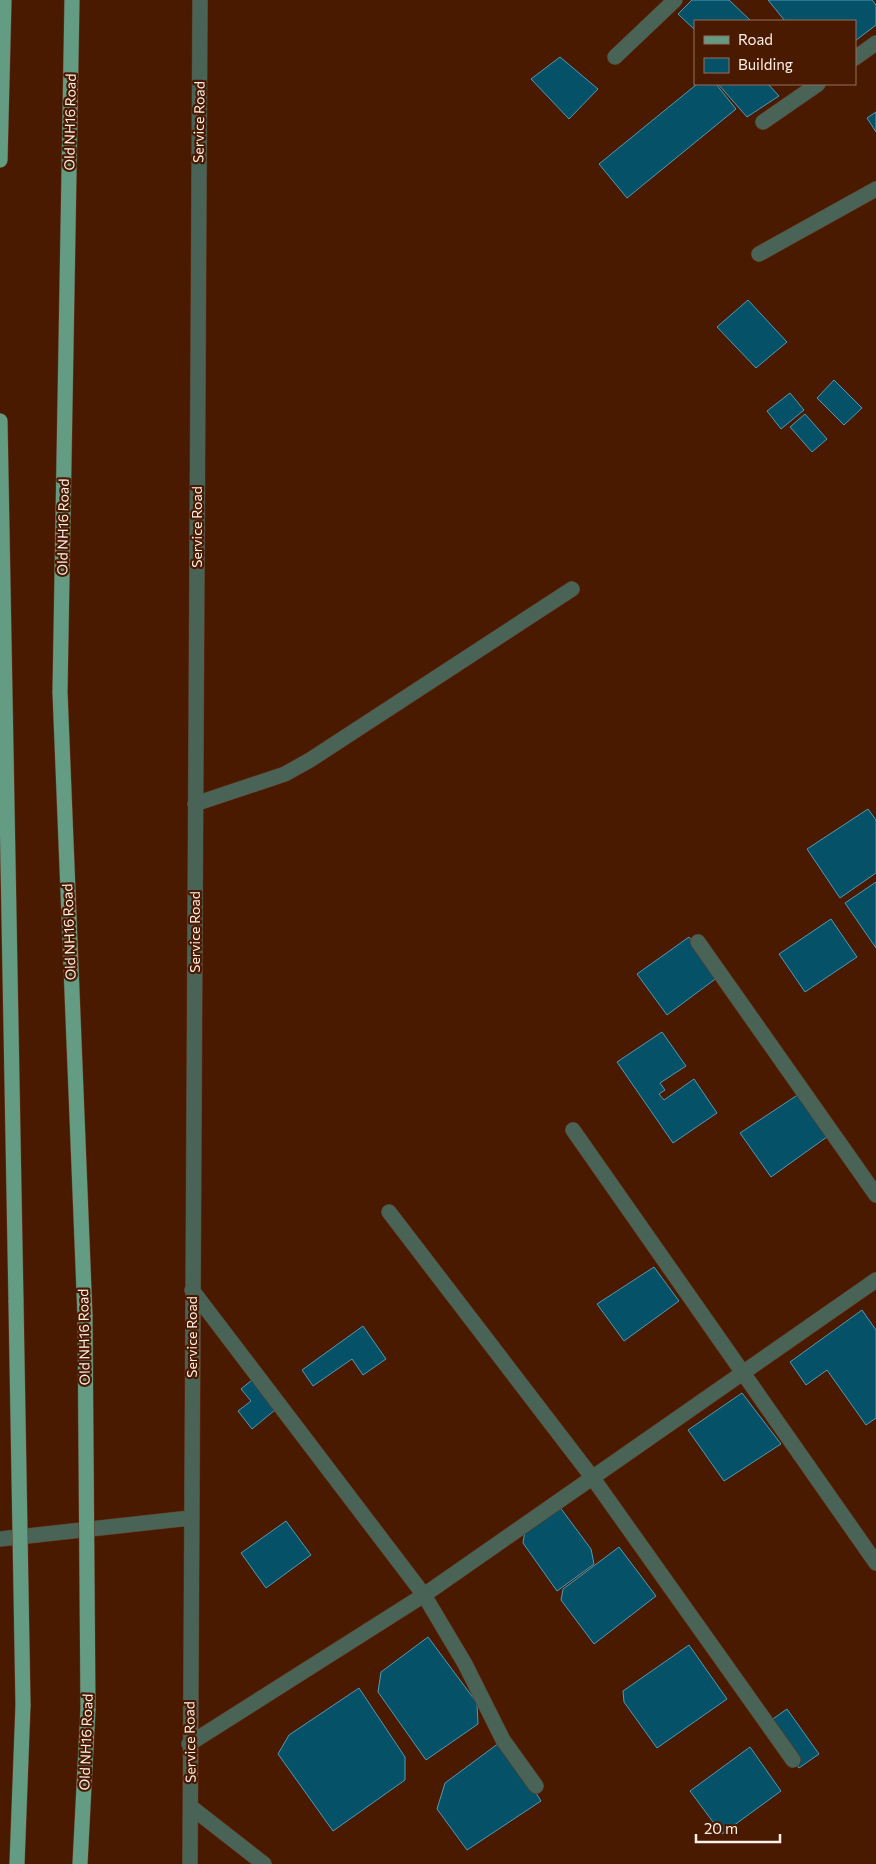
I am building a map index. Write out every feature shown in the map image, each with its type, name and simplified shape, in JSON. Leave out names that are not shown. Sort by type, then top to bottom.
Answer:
[{"type":"main road","points":[[0,160],[4,0]]},
{"type":"main road","name":"Old NH16 Road","points":[[72,0],[60,692],[85,1316],[88,1710],[80,1864]]},
{"type":"main road","points":[[0,421],[23,1705],[17,1864]]},
{"type":"street","name":"Service Road","points":[[190,1864],[190,1518],[200,0]]},
{"type":"street","points":[[615,57],[675,0]]},
{"type":"street","points":[[856,57],[876,43]]},
{"type":"street","points":[[763,122],[817,85]]},
{"type":"street","points":[[758,254],[876,189]]},
{"type":"street","points":[[195,804],[285,774],[310,760],[572,588]]},
{"type":"street","points":[[698,942],[876,1195]]},
{"type":"street","points":[[573,1130],[876,1563]]},
{"type":"street","points":[[389,1212],[592,1477],[793,1760]]},
{"type":"street","points":[[189,1744],[424,1594],[876,1280]]},
{"type":"street","points":[[192,1290],[424,1594],[465,1664],[503,1740],[536,1786]]},
{"type":"street","points":[[0,1539],[190,1518]]},
{"type":"street","points":[[191,1807],[264,1864]]},
{"type":"building","points":[[692,0],[729,0],[750,20],[694,20],[694,29],[678,14]]},
{"type":"building","points":[[768,0],[872,0],[876,5],[876,25],[856,40],[856,20],[784,20]]},
{"type":"building","points":[[560,57],[598,89],[569,119],[531,79]]},
{"type":"building","points":[[696,85],[717,85],[736,109],[627,198],[599,164]]},
{"type":"building","points":[[719,85],[769,85],[779,96],[747,117]]},
{"type":"building","points":[[876,112],[876,132],[867,118]]},
{"type":"building","points":[[748,300],[787,342],[756,368],[717,327]]},
{"type":"building","points":[[834,380],[862,408],[844,425],[817,398]]},
{"type":"building","points":[[790,393],[804,410],[781,429],[767,411]]},
{"type":"building","points":[[805,414],[827,439],[812,452],[790,427]]},
{"type":"building","points":[[868,809],[876,820],[876,873],[840,898],[807,849]]},
{"type":"building","points":[[876,882],[876,948],[845,903]]},
{"type":"building","points":[[831,919],[857,957],[805,992],[779,954]]},
{"type":"building","points":[[689,937],[718,977],[667,1015],[637,974]]},
{"type":"building","points":[[662,1032],[686,1066],[660,1083],[665,1090],[659,1094],[664,1100],[694,1079],[717,1113],[673,1143],[617,1062]]},
{"type":"building","points":[[802,1092],[831,1134],[771,1177],[740,1133]]},
{"type":"building","points":[[654,1267],[679,1301],[624,1341],[597,1304]]},
{"type":"building","points":[[862,1310],[876,1330],[876,1418],[866,1425],[827,1370],[806,1385],[790,1362]]},
{"type":"building","points":[[363,1326],[386,1359],[363,1375],[352,1359],[313,1386],[302,1370]]},
{"type":"building","points":[[252,1380],[275,1410],[252,1429],[238,1411],[251,1401],[241,1389]]},
{"type":"building","points":[[742,1393],[781,1444],[724,1481],[688,1430]]},
{"type":"building","points":[[559,1506],[591,1549],[594,1564],[557,1591],[523,1543],[525,1531]]},
{"type":"building","points":[[286,1521],[311,1555],[266,1588],[241,1553]]},
{"type":"building","points":[[619,1547],[656,1596],[594,1644],[561,1600],[563,1589]]},
{"type":"building","points":[[428,1637],[477,1703],[478,1724],[426,1760],[378,1692],[381,1672]]},
{"type":"building","points":[[689,1645],[727,1699],[657,1748],[624,1702],[623,1691]]},
{"type":"building","points":[[359,1688],[405,1757],[405,1780],[333,1831],[278,1754],[289,1735]]},
{"type":"building","points":[[787,1709],[819,1754],[799,1768],[767,1723]]},
{"type":"building","points":[[503,1740],[541,1801],[467,1850],[437,1809],[445,1783]]},
{"type":"building","points":[[750,1747],[781,1791],[722,1834],[690,1791]]}]
